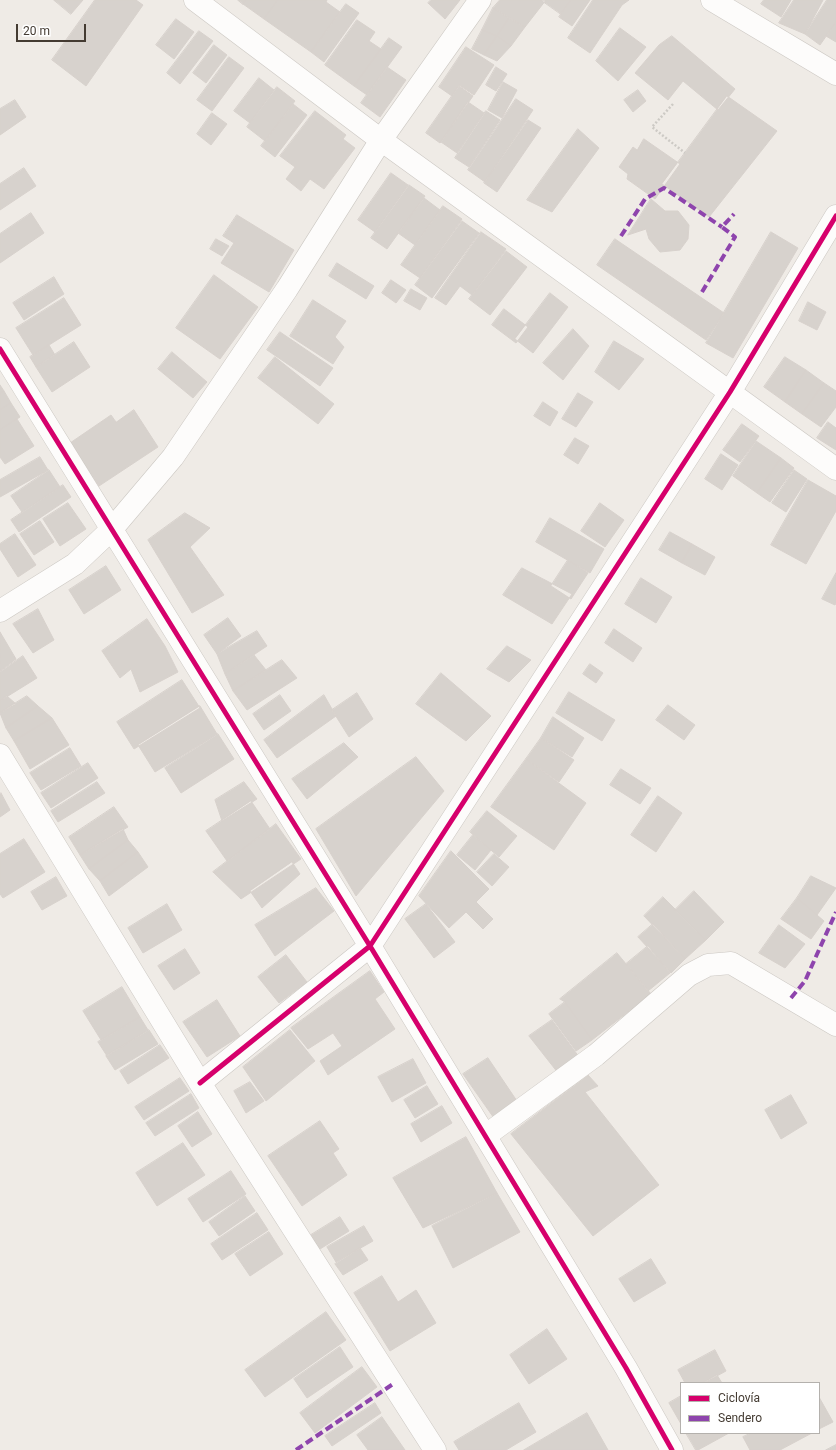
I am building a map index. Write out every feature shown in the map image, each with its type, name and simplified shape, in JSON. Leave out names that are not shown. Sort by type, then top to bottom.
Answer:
[{"type":"street","points":[[195,0],[381,140],[836,469]]},
{"type":"street","points":[[0,611],[76,564],[112,529],[173,456],[288,289],[381,140],[480,0]]},
{"type":"street","points":[[712,0],[836,74]]},
{"type":"street","points":[[200,1083],[370,946],[730,392],[833,228]]},
{"type":"street","points":[[0,349],[370,946],[626,1368],[672,1450]]},
{"type":"street","points":[[0,755],[200,1083],[435,1450]]},
{"type":"street","points":[[485,1136],[596,1055],[689,975],[708,965],[731,964],[836,1025]]},
{"type":"path","points":[[673,104],[652,127],[685,153]]},
{"type":"building","points":[[54,0],[83,0],[71,14]]},
{"type":"building","points":[[95,0],[136,0],[143,5],[86,86],[52,60]]},
{"type":"building","points":[[238,0],[246,0],[243,4]]},
{"type":"building","points":[[246,0],[278,0],[264,19],[243,4]]},
{"type":"building","points":[[278,0],[327,0],[326,2],[340,12],[311,52],[264,19]]},
{"type":"building","points":[[431,0],[460,0],[445,19],[428,3]]},
{"type":"building","points":[[500,0],[546,0],[525,27],[493,8]]},
{"type":"building","points":[[541,0],[571,0],[561,14]]},
{"type":"building","points":[[571,0],[590,0],[572,26],[559,17]]},
{"type":"building","points":[[593,0],[629,0],[622,5],[590,53],[568,38]]},
{"type":"building","points":[[764,0],[791,0],[781,17],[761,4]]},
{"type":"building","points":[[794,0],[823,0],[805,34],[779,23]]},
{"type":"building","points":[[827,0],[836,0],[836,22],[820,45],[805,34]]},
{"type":"building","points":[[346,4],[359,13],[324,62],[311,52]]},
{"type":"building","points":[[493,8],[509,18],[497,36],[482,30]]},
{"type":"building","points":[[509,18],[525,27],[511,46],[497,36]]},
{"type":"building","points":[[176,19],[194,32],[174,59],[156,45]]},
{"type":"building","points":[[357,20],[375,32],[369,41],[381,49],[354,86],[325,65]]},
{"type":"building","points":[[836,22],[836,42],[826,36]]},
{"type":"building","points":[[620,28],[646,47],[618,81],[596,61]]},
{"type":"building","points":[[482,30],[497,36],[484,55],[472,49]]},
{"type":"building","points":[[199,31],[213,41],[180,84],[167,73]]},
{"type":"building","points":[[497,36],[511,46],[497,61],[484,55]]},
{"type":"building","points":[[672,36],[735,89],[718,110],[683,81],[668,100],[635,73],[659,45]]},
{"type":"building","points":[[389,38],[402,47],[367,95],[354,86]]},
{"type":"building","points":[[214,45],[227,55],[206,83],[193,73]]},
{"type":"building","points":[[466,47],[494,65],[474,95],[459,85],[452,96],[439,87]]},
{"type":"building","points":[[229,57],[244,68],[212,111],[197,100]]},
{"type":"building","points":[[387,67],[406,80],[380,117],[361,103]]},
{"type":"building","points":[[496,67],[507,74],[496,91],[486,85]]},
{"type":"building","points":[[259,78],[274,90],[250,123],[234,111]]},
{"type":"building","points":[[503,82],[517,90],[502,118],[488,110]]},
{"type":"building","points":[[459,86],[473,96],[440,143],[426,133]]},
{"type":"building","points":[[277,87],[295,101],[265,141],[247,127]]},
{"type":"building","points":[[638,90],[646,101],[633,112],[624,100]]},
{"type":"building","points":[[727,96],[777,131],[709,217],[662,184]]},
{"type":"building","points":[[516,99],[533,110],[485,182],[468,170]]},
{"type":"building","points":[[15,100],[26,117],[0,135],[0,109]]},
{"type":"building","points":[[468,102],[484,113],[457,153],[441,142]]},
{"type":"building","points":[[293,104],[307,115],[275,157],[261,146]]},
{"type":"building","points":[[315,111],[346,135],[343,139],[355,148],[324,189],[310,179],[301,191],[286,179],[295,167],[280,156]]},
{"type":"building","points":[[486,111],[500,120],[469,167],[455,158]]},
{"type":"building","points":[[212,113],[227,124],[211,145],[197,134]]},
{"type":"building","points":[[528,120],[541,128],[497,192],[484,183]]},
{"type":"building","points":[[578,129],[599,148],[552,212],[527,200]]},
{"type":"building","points":[[644,139],[680,164],[655,199],[627,179],[628,174],[619,167],[633,147],[637,150]]},
{"type":"building","points":[[24,168],[36,186],[0,210],[0,184]]},
{"type":"building","points":[[391,173],[408,185],[375,232],[358,220]]},
{"type":"building","points":[[409,185],[425,196],[387,249],[371,238]]},
{"type":"building","points":[[424,198],[440,210],[415,245],[398,233]]},
{"type":"building","points":[[651,199],[665,211],[678,211],[689,225],[688,239],[680,250],[660,252],[649,239],[646,229],[628,235]]},
{"type":"building","points":[[443,206],[462,219],[420,278],[401,265]]},
{"type":"building","points":[[31,213],[44,233],[0,263],[0,234]]},
{"type":"building","points":[[237,215],[294,250],[269,292],[221,263],[234,243],[223,236]]},
{"type":"building","points":[[462,221],[479,233],[432,298],[415,285]]},
{"type":"building","points":[[481,232],[506,249],[472,295],[460,286],[446,305],[435,298]]},
{"type":"building","points":[[771,232],[798,248],[733,358],[706,343]]},
{"type":"building","points":[[216,239],[229,246],[222,256],[210,249]]},
{"type":"building","points":[[615,239],[724,313],[706,340],[597,265]]},
{"type":"building","points":[[506,251],[527,267],[490,315],[469,299]]},
{"type":"building","points":[[337,263],[374,286],[366,299],[329,276]]},
{"type":"building","points":[[214,275],[258,307],[220,359],[176,328]]},
{"type":"building","points":[[54,277],[64,294],[24,320],[13,303]]},
{"type":"building","points":[[391,280],[406,290],[396,303],[382,293]]},
{"type":"building","points":[[411,289],[427,298],[420,310],[404,301]]},
{"type":"building","points":[[550,293],[568,307],[533,353],[515,339]]},
{"type":"building","points":[[64,298],[81,325],[33,355],[16,328]]},
{"type":"building","points":[[313,300],[346,321],[335,337],[344,347],[333,364],[290,336]]},
{"type":"building","points":[[808,302],[826,312],[817,330],[799,321]]},
{"type":"building","points":[[504,309],[528,327],[516,343],[492,325]]},
{"type":"building","points":[[573,329],[589,346],[563,380],[543,363]]},
{"type":"building","points":[[280,332],[333,368],[320,386],[267,350]]},
{"type":"building","points":[[614,341],[644,359],[619,390],[595,372]]},
{"type":"building","points":[[74,342],[90,367],[52,392],[36,367]]},
{"type":"building","points":[[49,345],[55,355],[36,367],[30,357]]},
{"type":"building","points":[[172,352],[207,382],[193,398],[158,369]]},
{"type":"building","points":[[275,357],[334,404],[318,424],[258,378]]},
{"type":"building","points":[[785,357],[806,370],[785,402],[764,387]]},
{"type":"building","points":[[806,370],[824,383],[802,414],[785,402]]},
{"type":"building","points":[[824,383],[836,391],[836,407],[821,427],[802,414]]},
{"type":"building","points":[[0,385],[4,391],[0,394]]},
{"type":"building","points":[[4,391],[11,403],[0,410],[0,394]]},
{"type":"building","points":[[578,393],[593,402],[576,427],[562,419]]},
{"type":"building","points":[[543,402],[558,412],[550,426],[534,416]]},
{"type":"building","points":[[11,403],[20,417],[0,430],[0,410]]},
{"type":"building","points":[[134,410],[158,447],[99,486],[70,443],[111,415],[116,422]]},
{"type":"building","points":[[17,419],[34,446],[5,464],[0,457],[0,430]]},
{"type":"building","points":[[828,422],[836,428],[836,450],[817,438]]},
{"type":"building","points":[[742,424],[759,436],[740,462],[723,450]]},
{"type":"building","points":[[575,438],[589,446],[578,464],[564,455]]},
{"type":"building","points":[[756,441],[781,458],[757,493],[733,476]]},
{"type":"building","points":[[721,454],[738,465],[722,490],[705,479]]},
{"type":"building","points":[[40,457],[48,470],[0,497],[0,480]]},
{"type":"building","points":[[781,458],[794,468],[770,502],[757,493]]},
{"type":"building","points":[[49,470],[60,487],[22,512],[11,496]]},
{"type":"building","points":[[794,470],[807,479],[786,512],[772,503]]},
{"type":"building","points":[[808,480],[836,496],[836,511],[806,564],[771,545]]},
{"type":"building","points":[[63,485],[71,497],[19,532],[11,520]]},
{"type":"building","points":[[68,503],[86,529],[60,546],[43,519]]},
{"type":"building","points":[[600,503],[624,520],[605,547],[581,531]]},
{"type":"building","points":[[185,513],[210,528],[190,547],[224,595],[192,613],[148,540]]},
{"type":"building","points":[[550,518],[604,549],[590,573],[536,542]]},
{"type":"building","points":[[40,521],[54,542],[34,555],[20,534]]},
{"type":"building","points":[[670,532],[692,544],[682,563],[659,550]]},
{"type":"building","points":[[15,534],[36,565],[18,577],[0,549],[0,544]]},
{"type":"building","points":[[692,544],[715,557],[705,575],[682,563]]},
{"type":"building","points":[[568,560],[588,573],[571,599],[551,586]]},
{"type":"building","points":[[106,566],[121,590],[84,614],[69,590]]},
{"type":"building","points":[[522,568],[572,594],[552,624],[503,595]]},
{"type":"building","points":[[836,573],[836,603],[835,605],[822,599]]},
{"type":"building","points":[[641,578],[672,597],[656,623],[625,604]]},
{"type":"building","points":[[38,609],[54,640],[33,653],[13,624]]},
{"type":"building","points":[[228,618],[241,636],[217,654],[204,635]]},
{"type":"building","points":[[147,619],[165,646],[178,672],[140,692],[131,669],[120,678],[102,651]]},
{"type":"building","points":[[614,629],[642,648],[633,662],[605,643]]},
{"type":"building","points":[[257,631],[267,646],[225,674],[217,654]]},
{"type":"building","points":[[0,632],[16,659],[0,671]]},
{"type":"building","points":[[507,646],[531,660],[509,682],[487,669]]},
{"type":"building","points":[[254,655],[266,670],[233,691],[225,674]]},
{"type":"building","points":[[23,656],[37,678],[0,701],[0,672]]},
{"type":"building","points":[[282,660],[297,678],[247,710],[233,691]]},
{"type":"building","points":[[590,664],[603,673],[596,683],[583,674]]},
{"type":"building","points":[[441,673],[491,716],[466,741],[416,704]]},
{"type":"building","points":[[182,680],[200,708],[134,749],[117,722]]},
{"type":"building","points":[[569,692],[615,720],[602,741],[556,713]]},
{"type":"building","points":[[357,693],[373,719],[349,737],[332,710]]},
{"type":"building","points":[[280,695],[291,711],[264,730],[253,714]]},
{"type":"building","points":[[324,695],[336,716],[277,758],[264,740]]},
{"type":"building","points":[[7,696],[16,704],[0,713],[0,701]]},
{"type":"building","points":[[27,696],[38,706],[6,728],[0,713]]},
{"type":"building","points":[[668,705],[695,725],[684,740],[656,720]]},
{"type":"building","points":[[38,706],[52,718],[14,741],[6,728]]},
{"type":"building","points":[[200,706],[217,734],[155,772],[138,745]]},
{"type":"building","points":[[553,717],[584,738],[572,757],[541,738]]},
{"type":"building","points":[[52,718],[69,745],[30,769],[14,741]]},
{"type":"building","points":[[218,734],[234,759],[181,793],[165,768]]},
{"type":"building","points":[[541,738],[574,760],[559,782],[526,759]]},
{"type":"building","points":[[344,743],[358,757],[307,799],[292,779]]},
{"type":"building","points":[[70,748],[81,766],[41,790],[30,773]]},
{"type":"building","points":[[416,757],[444,791],[356,896],[316,829]]},
{"type":"building","points":[[526,759],[586,803],[554,850],[491,807]]},
{"type":"building","points":[[88,763],[98,778],[51,808],[41,793]]},
{"type":"building","points":[[621,769],[651,788],[640,804],[610,785]]},
{"type":"building","points":[[97,782],[105,793],[58,822],[51,811]]},
{"type":"building","points":[[244,782],[257,799],[222,821],[215,800]]},
{"type":"building","points":[[1,793],[10,810],[0,817],[0,794]]},
{"type":"building","points":[[658,796],[682,813],[656,852],[631,835]]},
{"type":"building","points":[[251,801],[270,829],[227,861],[206,831]]},
{"type":"building","points":[[114,807],[128,827],[80,855],[69,837]]},
{"type":"building","points":[[487,811],[517,836],[499,857],[470,832]]},
{"type":"building","points":[[276,824],[301,859],[241,899],[213,872]]},
{"type":"building","points":[[123,829],[128,840],[89,869],[80,855]]},
{"type":"building","points":[[473,835],[491,850],[475,870],[457,855]]},
{"type":"building","points":[[24,839],[45,872],[3,898],[0,894],[0,854]]},
{"type":"building","points":[[128,840],[138,852],[100,881],[89,869]]},
{"type":"building","points":[[451,851],[489,889],[476,902],[493,919],[483,929],[466,912],[449,928],[419,896]]},
{"type":"building","points":[[138,852],[148,867],[109,896],[100,881]]},
{"type":"building","points":[[494,854],[509,867],[492,886],[477,872]]},
{"type":"building","points":[[292,862],[300,874],[262,908],[250,891]]},
{"type":"building","points":[[811,876],[836,888],[817,915],[797,898]]},
{"type":"building","points":[[56,877],[67,896],[42,910],[31,892]]},
{"type":"building","points":[[316,888],[334,911],[275,956],[255,925]]},
{"type":"building","points":[[694,891],[724,922],[706,940],[675,910]]},
{"type":"building","points":[[663,897],[706,940],[685,959],[644,916]]},
{"type":"building","points":[[797,898],[824,921],[811,939],[781,919]]},
{"type":"building","points":[[167,904],[182,930],[143,953],[128,928]]},
{"type":"building","points":[[426,904],[455,942],[434,958],[405,919]]},
{"type":"building","points":[[653,924],[685,959],[671,973],[638,937]]},
{"type":"building","points":[[779,925],[805,944],[785,968],[759,953]]},
{"type":"building","points":[[648,946],[670,973],[648,991],[626,964]]},
{"type":"building","points":[[185,949],[200,973],[174,990],[158,966]]},
{"type":"building","points":[[617,953],[651,994],[592,1040],[565,1002],[560,999]]},
{"type":"building","points":[[286,955],[307,982],[279,1003],[258,977]]},
{"type":"building","points":[[370,971],[384,992],[375,999],[395,1029],[328,1075],[320,1061],[342,1046],[333,1033],[308,1049],[291,1028]]},
{"type":"building","points":[[122,987],[140,1017],[101,1040],[83,1011]]},
{"type":"building","points":[[217,1000],[240,1036],[207,1057],[183,1022]]},
{"type":"building","points":[[565,1002],[592,1040],[576,1051],[549,1014]]},
{"type":"building","points":[[140,1017],[148,1030],[107,1056],[98,1042]]},
{"type":"building","points":[[552,1020],[582,1061],[562,1078],[529,1036]]},
{"type":"building","points":[[149,1030],[158,1044],[115,1070],[106,1056]]},
{"type":"building","points":[[290,1030],[315,1061],[266,1101],[243,1067]]},
{"type":"building","points":[[160,1045],[169,1058],[128,1084],[120,1071]]},
{"type":"building","points":[[488,1058],[519,1104],[496,1121],[463,1074]]},
{"type":"building","points":[[413,1059],[426,1083],[392,1102],[378,1077]]},
{"type":"building","points":[[588,1075],[598,1086],[585,1092],[659,1185],[593,1236],[511,1134]]},
{"type":"building","points":[[180,1078],[189,1091],[144,1120],[135,1107]]},
{"type":"building","points":[[250,1082],[264,1101],[246,1113],[234,1091]]},
{"type":"building","points":[[427,1086],[438,1104],[415,1118],[404,1100]]},
{"type":"building","points":[[191,1094],[199,1108],[155,1136],[146,1123]]},
{"type":"building","points":[[791,1095],[807,1123],[781,1139],[765,1110]]},
{"type":"building","points":[[442,1106],[452,1123],[421,1142],[411,1124]]},
{"type":"building","points":[[198,1112],[212,1134],[192,1147],[178,1126]]},
{"type":"building","points":[[320,1121],[339,1149],[333,1153],[347,1175],[302,1206],[268,1156]]},
{"type":"building","points":[[466,1137],[497,1193],[423,1228],[393,1178]]},
{"type":"building","points":[[183,1143],[205,1175],[157,1206],[136,1173]]},
{"type":"building","points":[[231,1171],[246,1194],[203,1222],[188,1199]]},
{"type":"building","points":[[497,1193],[520,1232],[453,1268],[432,1226]]},
{"type":"building","points":[[245,1196],[255,1211],[219,1236],[209,1222]]},
{"type":"building","points":[[257,1213],[268,1230],[222,1260],[211,1244]]},
{"type":"building","points":[[340,1217],[349,1231],[320,1249],[311,1235]]},
{"type":"building","points":[[364,1226],[373,1241],[336,1262],[327,1247]]},
{"type":"building","points":[[269,1232],[283,1254],[250,1276],[235,1254]]},
{"type":"building","points":[[360,1248],[368,1260],[343,1275],[335,1264]]},
{"type":"building","points":[[651,1259],[666,1283],[634,1302],[619,1279]]},
{"type":"building","points":[[382,1276],[398,1302],[416,1290],[436,1323],[390,1351],[354,1293]]},
{"type":"building","points":[[326,1312],[346,1340],[265,1397],[245,1370]]},
{"type":"building","points":[[547,1329],[567,1359],[529,1384],[510,1355]]},
{"type":"building","points":[[340,1347],[353,1367],[307,1398],[294,1379]]},
{"type":"building","points":[[715,1350],[726,1371],[706,1382],[684,1382],[678,1370]]},
{"type":"building","points":[[362,1367],[377,1387],[315,1433],[300,1413]]},
{"type":"building","points":[[717,1375],[721,1382],[705,1382]]},
{"type":"building","points":[[680,1397],[680,1422],[669,1403]]},
{"type":"building","points":[[820,1399],[833,1422],[820,1428]]},
{"type":"building","points":[[375,1403],[381,1413],[332,1446],[325,1436]]},
{"type":"building","points":[[519,1403],[536,1432],[506,1450],[459,1450],[454,1442]]},
{"type":"building","points":[[587,1413],[608,1450],[524,1450]]},
{"type":"building","points":[[382,1417],[405,1450],[368,1450],[357,1435]]},
{"type":"building","points":[[687,1434],[727,1434],[698,1450],[696,1450]]},
{"type":"building","points":[[749,1434],[810,1434],[780,1450],[750,1450],[743,1437]]},
{"type":"building","points":[[836,1445],[836,1450],[826,1450]]},
{"type":"marked path","points":[[621,236],[645,199],[664,188],[722,227]]},
{"type":"marked path","points":[[702,292],[735,237],[722,227],[734,214]]},
{"type":"marked path","points":[[791,998],[805,981],[836,912]]},
{"type":"marked path","points":[[296,1450],[393,1384]]},
{"type":"cycle path","points":[[200,1083],[370,946],[730,392],[836,216]]},
{"type":"cycle path","points":[[0,349],[370,946],[626,1368],[672,1450]]}]
